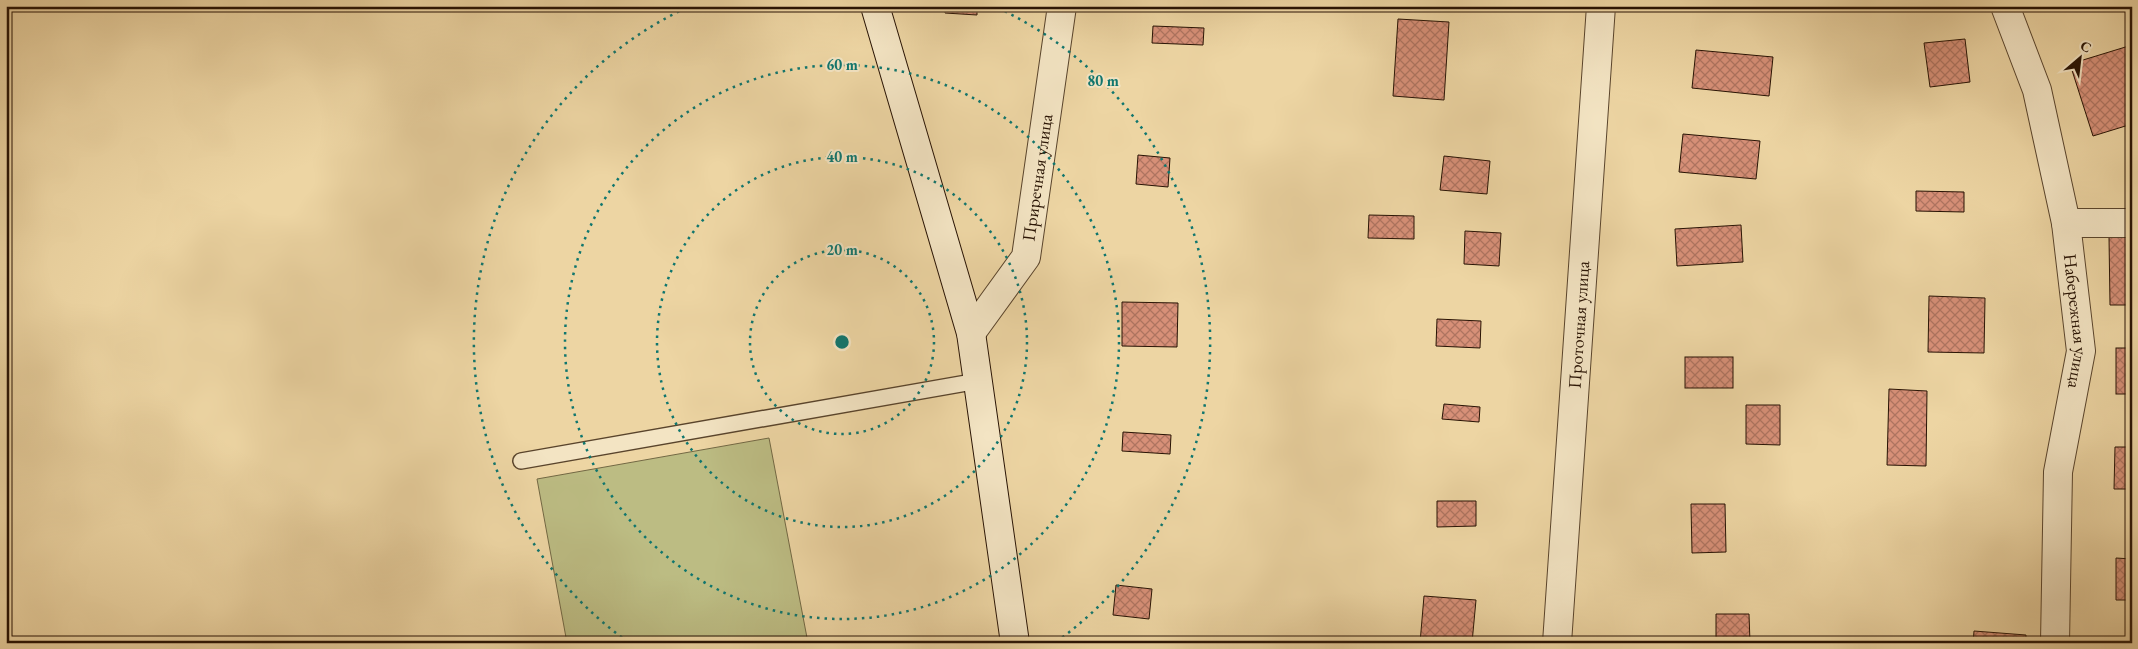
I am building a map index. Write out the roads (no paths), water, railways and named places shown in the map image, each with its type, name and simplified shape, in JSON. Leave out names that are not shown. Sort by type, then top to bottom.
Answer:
[{"type":"street","points":[[875,6],[971,333],[1015,643]]},
{"type":"street","name":"Приречная улица","points":[[971,333],[1026,257],[1062,6]]},
{"type":"street","name":"Проточная улица","points":[[1557,643],[1601,6]]},
{"type":"street","name":"Набережная улица","points":[[2005,6],[2037,90],[2066,223],[2082,350],[2058,472],[2055,643]]},
{"type":"street","points":[[2066,223],[2132,223]]},
{"type":"lane","points":[[521,461],[978,381]]}]
